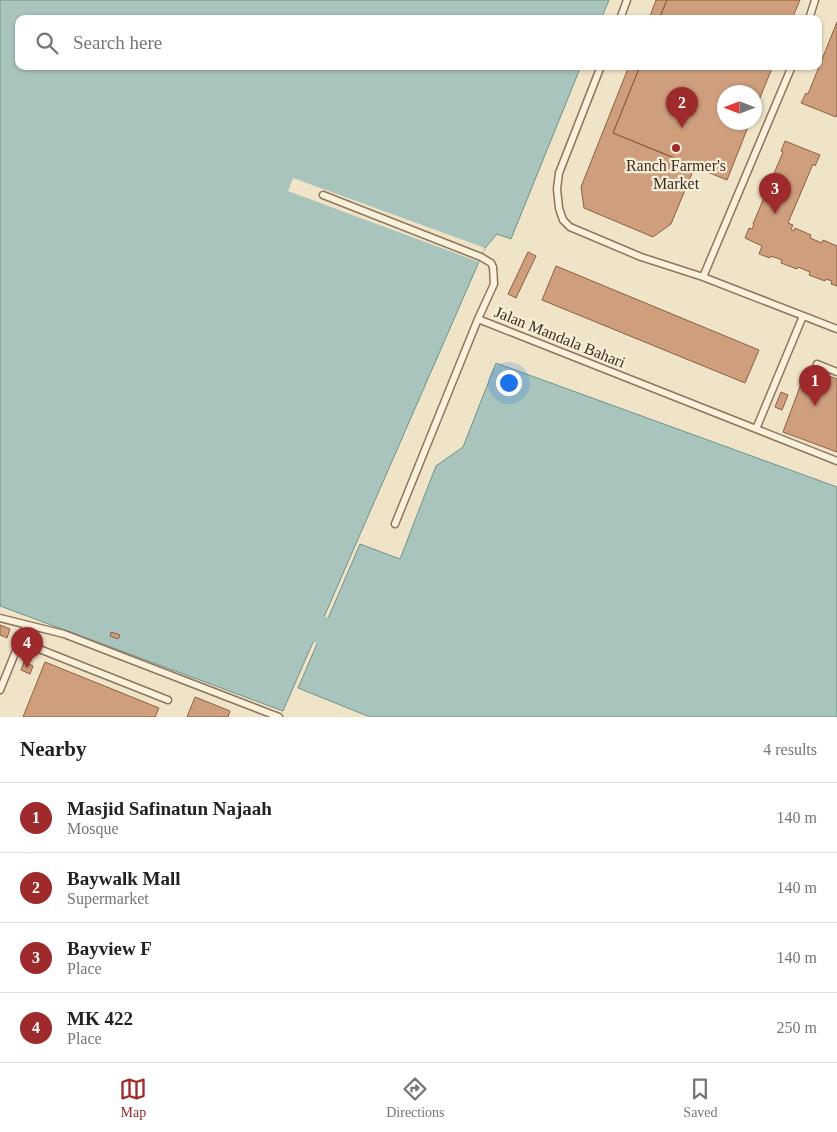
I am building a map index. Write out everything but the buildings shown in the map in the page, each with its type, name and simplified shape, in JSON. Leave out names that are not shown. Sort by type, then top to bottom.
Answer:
[{"type":"lane","points":[[621,15],[627,0]]},
{"type":"lane","points":[[810,15],[815,0]]},
{"type":"lane","points":[[599,70],[559,173],[558,199],[563,220],[570,227],[641,257],[703,277],[837,329]]},
{"type":"lane","points":[[703,277],[790,70]]},
{"type":"lane","points":[[323,195],[481,257],[491,263],[494,272],[494,284],[478,319]]},
{"type":"lane","points":[[756,429],[803,316]]},
{"type":"lane","name":"Jalan Mandala Bahari","points":[[395,524],[478,319],[837,461]]},
{"type":"lane","points":[[817,364],[837,372]]},
{"type":"lane","points":[[0,618],[64,634],[279,717]]},
{"type":"lane","points":[[0,690],[26,626]]},
{"type":"lane","points":[[19,641],[168,700]]},
{"type":"water","points":[[0,0],[609,0],[603,15],[15,15],[15,70],[579,70],[511,239],[497,234],[485,248],[283,711],[0,606]]},
{"type":"water","points":[[496,363],[837,487],[837,717],[370,717],[298,688],[360,544],[400,559],[436,466],[463,447]]},
{"type":"pier","points":[[293,178],[485,248],[479,262],[288,191]]},
{"type":"waterway","points":[[319,629],[357,645]]},
{"type":"place","name":"Baywalk Mall","points":[[682,128]]},
{"type":"place","name":"Ranch Farmer's Market","points":[[676,148]]},
{"type":"place","name":"Bayview F","points":[[775,214]]},
{"type":"place","name":"Masjid Safinatun Najaah","points":[[815,406]]},
{"type":"place","name":"MK 422","points":[[27,668]]}]
